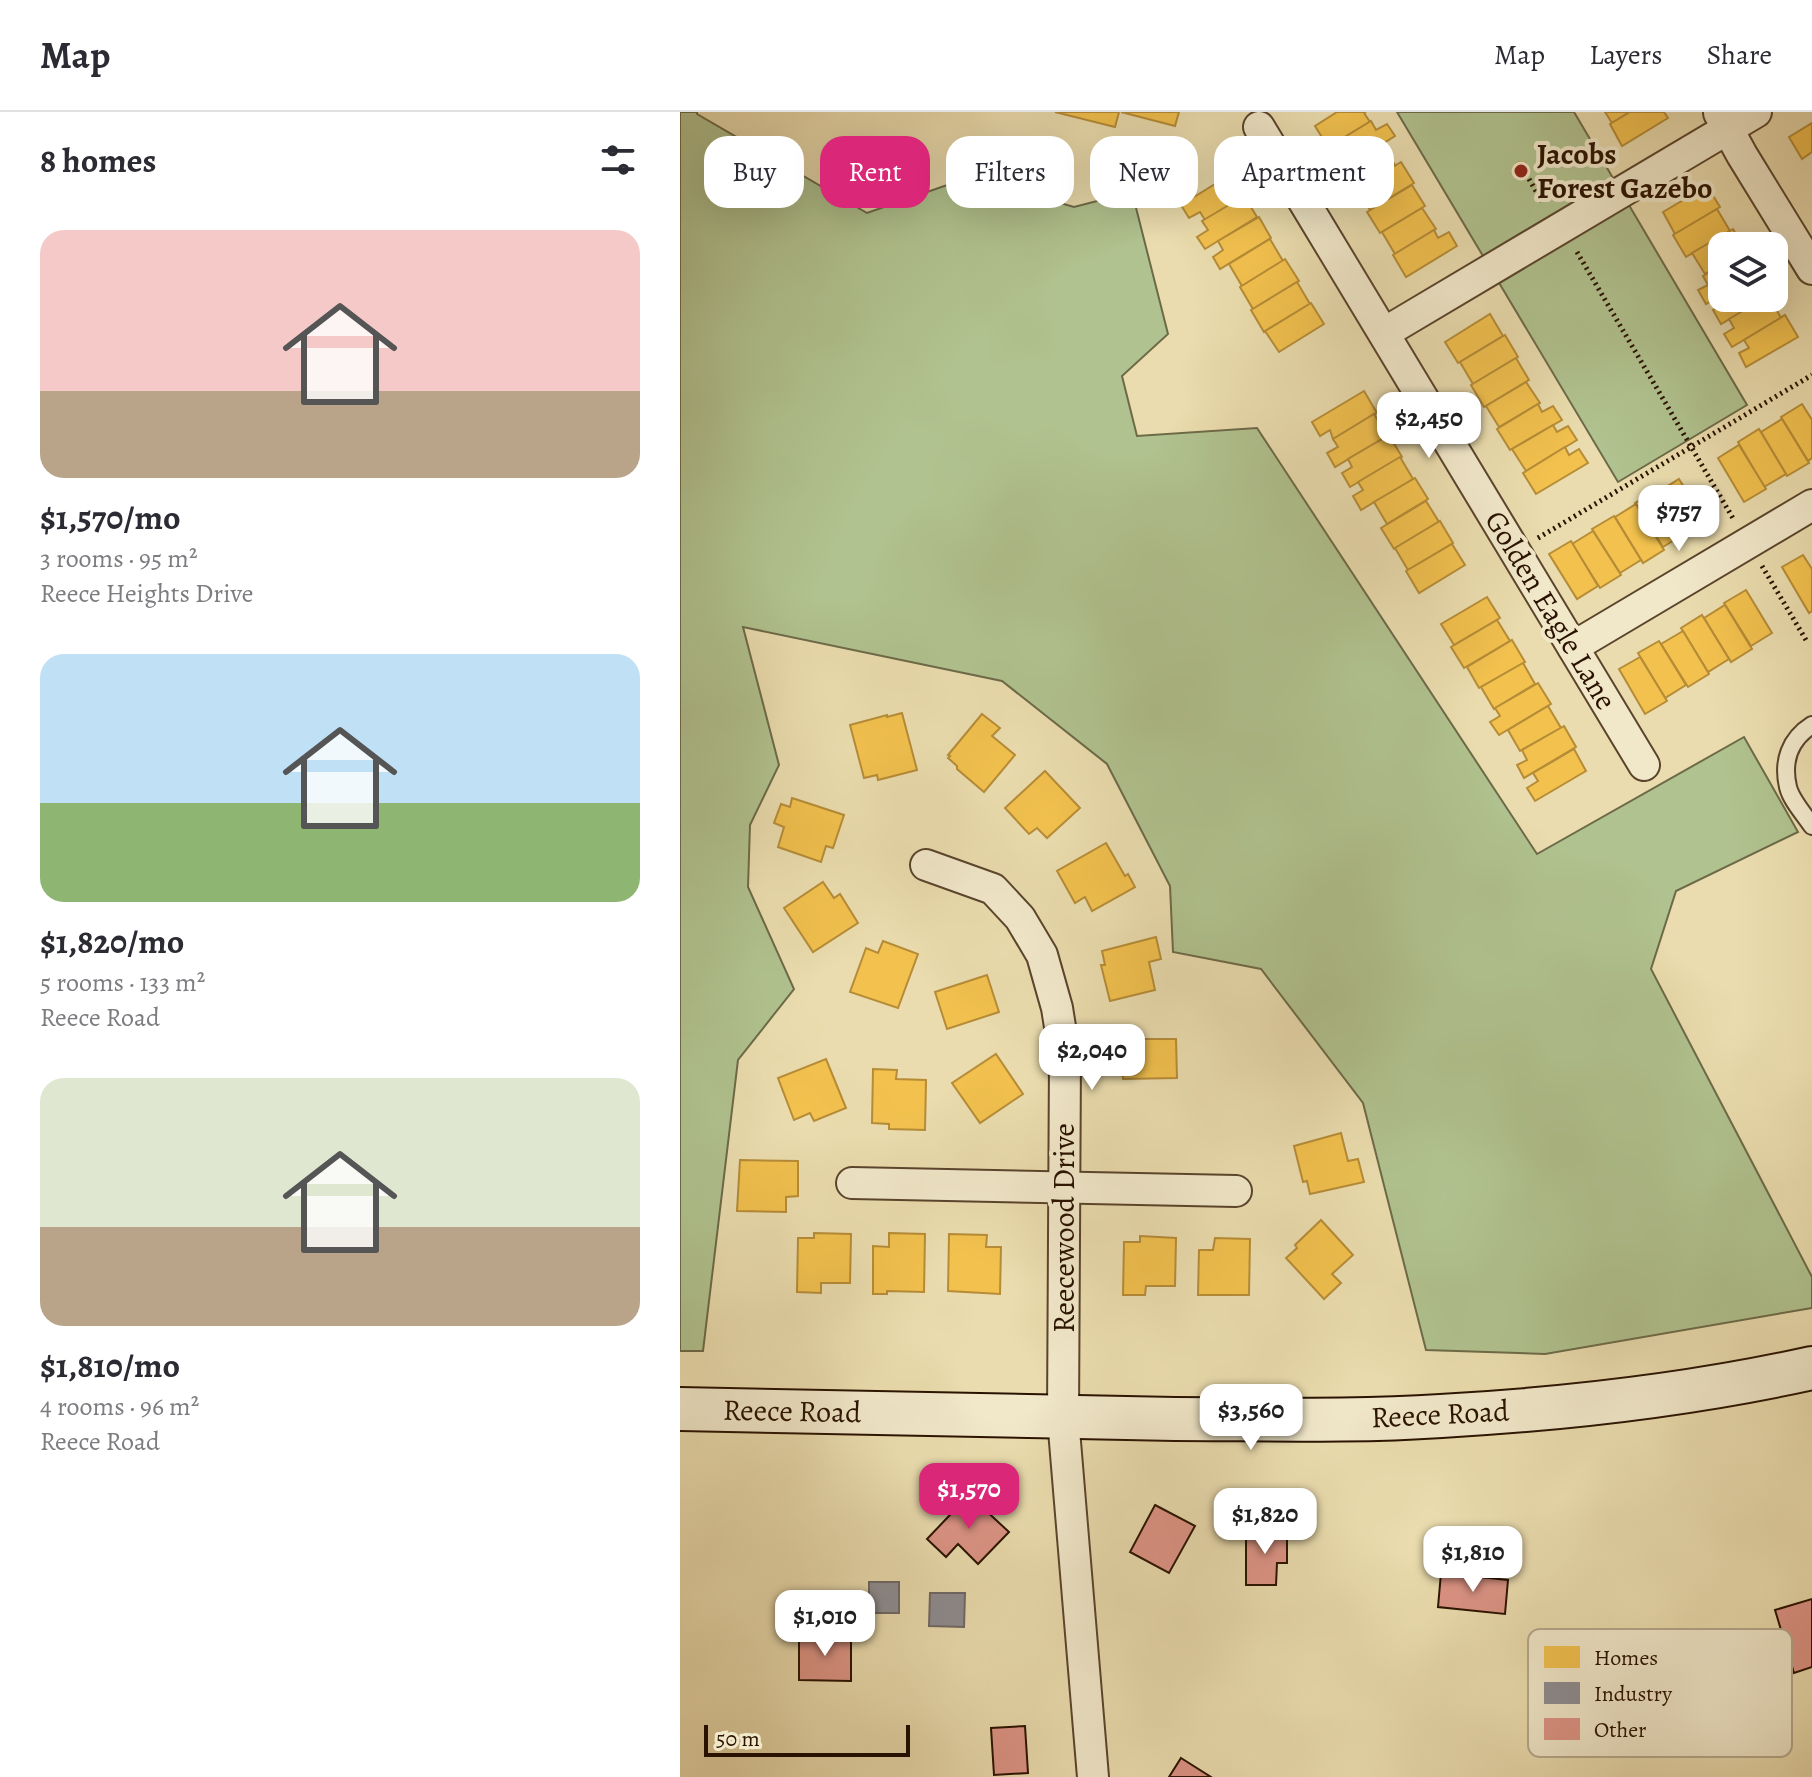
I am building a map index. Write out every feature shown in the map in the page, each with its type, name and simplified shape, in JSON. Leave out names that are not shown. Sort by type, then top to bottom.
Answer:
[{"type":"main road","name":"Reece Road","points":[[680,1409],[1063,1418],[1313,1420],[1439,1417],[1564,1407],[1690,1391],[1812,1368]]},
{"type":"street","points":[[1384,333],[1724,120],[1756,112]]},
{"type":"street","points":[[1724,120],[1812,269]]},
{"type":"street","name":"Golden Eagle Lane","points":[[1259,127],[1644,765]]},
{"type":"street","points":[[1573,647],[1812,505]]},
{"type":"street","name":"Reecewood Drive","points":[[926,865],[993,889],[1020,918],[1042,955],[1057,1008],[1065,1058],[1063,1418],[1093,1777]]},
{"type":"street","points":[[852,1183],[1236,1191]]},
{"type":"lane","points":[[1812,725],[1800,733],[1786,757],[1788,789],[1812,826]]},
{"type":"path","points":[[1529,179],[1544,205]]},
{"type":"path","points":[[1577,252],[1735,520]]},
{"type":"path","points":[[1527,543],[1812,375]]},
{"type":"path","points":[[1755,555],[1806,640]]},
{"type":"green space","points":[[680,112],[697,112],[735,136],[704,136],[704,208],[804,208],[804,176],[820,186],[820,208],[858,208],[867,213],[881,208],[930,208],[930,191],[946,185],[946,208],[1074,208],[1090,203],[1090,208],[1136,208],[1168,334],[1122,376],[1137,436],[1257,428],[1537,854],[1744,737],[1798,832],[1676,891],[1651,969],[1812,1277],[1812,1308],[1545,1354],[1426,1350],[1363,1103],[1261,969],[1173,952],[1170,886],[1107,764],[1002,681],[743,627],[779,765],[750,825],[748,887],[794,989],[738,1060],[703,1351],[680,1351]]},
{"type":"green space","points":[[1397,112],[1574,112],[1747,405],[1618,482]]},
{"type":"building: Homes","points":[[1055,112],[1119,112],[1115,127]]},
{"type":"building: Homes","points":[[1121,112],[1179,112],[1175,126]]},
{"type":"building: Homes","points":[[1337,112],[1366,112],[1370,122],[1346,136],[1321,136],[1315,126]]},
{"type":"building: Homes","points":[[1605,112],[1630,112],[1612,123]]},
{"type":"building: Homes","points":[[1630,112],[1664,112],[1668,118],[1622,146],[1610,124]]},
{"type":"building: Homes","points":[[1371,121],[1376,130],[1387,124],[1395,136],[1394,137],[1346,136]]},
{"type":"building: Homes","points":[[1812,123],[1812,152],[1802,159],[1789,137]]},
{"type":"building: Homes","points":[[1401,162],[1414,183],[1394,195],[1394,166]]},
{"type":"building: Homes","name":"Jacobs Forest Gazebo","points":[[1521,162],[1527,164],[1527,176],[1521,178],[1515,176],[1513,170],[1515,164]]},
{"type":"building: Homes","points":[[1214,185],[1214,208],[1225,208],[1205,220],[1200,212],[1189,218],[1183,208],[1198,208],[1198,195]]},
{"type":"building: Homes","points":[[1412,185],[1425,206],[1380,233],[1367,212],[1374,208],[1394,208],[1394,196]]},
{"type":"building: Homes","points":[[1707,186],[1720,207],[1675,234],[1663,212]]},
{"type":"building: Homes","points":[[1224,208],[1251,208],[1257,217],[1205,249],[1197,237],[1208,230],[1202,221]]},
{"type":"building: Homes","points":[[1422,208],[1436,229],[1395,254],[1382,232]]},
{"type":"building: Homes","points":[[1717,209],[1730,231],[1708,232],[1708,244],[1686,257],[1673,235]]},
{"type":"building: Homes","points":[[1259,217],[1271,238],[1220,269],[1213,257],[1223,250],[1218,241]]},
{"type":"building: Homes","points":[[1434,230],[1438,238],[1449,232],[1457,246],[1406,277],[1393,255]]},
{"type":"building: Homes","points":[[1270,239],[1283,261],[1242,286],[1229,264]]},
{"type":"building: Homes","points":[[1708,244],[1708,272],[1705,274],[1692,253]]},
{"type":"building: Homes","points":[[1285,259],[1299,281],[1253,309],[1240,287]]},
{"type":"building: Homes","points":[[1297,282],[1310,304],[1264,332],[1251,310]]},
{"type":"building: Homes","points":[[1708,285],[1708,303],[1706,304],[1698,290]]},
{"type":"building: Homes","points":[[1311,303],[1324,324],[1279,352],[1265,331]]},
{"type":"building: Homes","points":[[1714,312],[1741,312],[1721,324]]},
{"type":"building: Homes","points":[[1741,312],[1778,312],[1781,318],[1732,347],[1724,334],[1734,328],[1729,319]]},
{"type":"building: Homes","points":[[1490,314],[1503,336],[1458,363],[1445,342]]},
{"type":"building: Homes","points":[[1785,315],[1798,337],[1746,367],[1739,353],[1749,348],[1744,340]]},
{"type":"building: Homes","points":[[1505,335],[1518,357],[1473,384],[1460,362]]},
{"type":"building: Homes","points":[[1516,358],[1529,380],[1484,407],[1471,385]]},
{"type":"building: Homes","points":[[1526,382],[1540,403],[1499,427],[1486,406]]},
{"type":"building: Homes","points":[[1364,391],[1377,413],[1333,439],[1330,430],[1320,436],[1312,422]]},
{"type":"building: Homes","points":[[1538,404],[1542,412],[1553,406],[1562,420],[1510,450],[1497,429]]},
{"type":"building: Homes","points":[[1802,404],[1812,420],[1812,458],[1808,461],[1781,417]]},
{"type":"building: Homes","points":[[1374,414],[1387,436],[1335,467],[1327,453],[1338,447],[1333,439]]},
{"type":"building: Homes","points":[[1782,419],[1809,463],[1787,476],[1761,432]]},
{"type":"building: Homes","points":[[1553,425],[1557,432],[1568,426],[1577,440],[1526,471],[1512,449]]},
{"type":"building: Homes","points":[[1759,429],[1786,474],[1764,487],[1738,442]]},
{"type":"building: Homes","points":[[1389,435],[1402,457],[1350,487],[1342,473],[1352,467],[1348,459]]},
{"type":"building: Homes","points":[[1739,445],[1766,489],[1744,502],[1718,458]]},
{"type":"building: Homes","points":[[1565,447],[1569,455],[1579,449],[1588,463],[1536,494],[1523,473]]},
{"type":"building: Homes","points":[[1400,457],[1413,479],[1361,510],[1353,496],[1363,490],[1358,482]]},
{"type":"building: Homes","points":[[1415,478],[1428,499],[1387,524],[1374,502]]},
{"type":"building: Homes","points":[[1679,479],[1707,524],[1686,537],[1658,492]]},
{"type":"building: Homes","points":[[1657,490],[1684,534],[1663,547],[1635,503]]},
{"type":"building: Homes","points":[[1426,501],[1439,522],[1394,549],[1381,528]]},
{"type":"building: Homes","points":[[1636,504],[1664,550],[1643,563],[1615,517]]},
{"type":"building: Homes","points":[[1614,516],[1641,560],[1620,573],[1592,529]]},
{"type":"building: Homes","points":[[1440,521],[1453,543],[1408,570],[1395,548]]},
{"type":"building: Homes","points":[[1593,531],[1621,575],[1600,588],[1572,544]]},
{"type":"building: Homes","points":[[1571,541],[1598,586],[1577,599],[1549,554]]},
{"type":"building: Homes","points":[[1452,544],[1465,565],[1419,593],[1406,571]]},
{"type":"building: Homes","points":[[1803,555],[1812,569],[1812,611],[1809,613],[1782,567]]},
{"type":"building: Homes","points":[[1746,590],[1772,633],[1751,646],[1724,603]]},
{"type":"building: Homes","points":[[1487,597],[1500,618],[1454,645],[1441,624]]},
{"type":"building: Homes","points":[[1725,605],[1752,649],[1731,662],[1704,618]]},
{"type":"building: Homes","points":[[1702,615],[1729,659],[1708,672],[1681,628]]},
{"type":"building: Homes","points":[[1497,620],[1510,641],[1464,668],[1451,647]]},
{"type":"building: Homes","points":[[1683,631],[1709,674],[1688,687],[1661,644]]},
{"type":"building: Homes","points":[[1512,640],[1525,662],[1479,688],[1467,667]]},
{"type":"building: Homes","points":[[1659,641],[1686,685],[1665,698],[1638,653]]},
{"type":"building: Homes","points":[[1640,657],[1667,701],[1645,714],[1619,669]]},
{"type":"building: Homes","points":[[1523,663],[1535,684],[1494,709],[1481,687]]},
{"type":"building: Homes","points":[[1538,683],[1551,704],[1499,735],[1490,722],[1500,716],[1495,708]]},
{"type":"building: Homes","points":[[1548,706],[1561,728],[1520,751],[1508,730]]},
{"type":"building: Homes","points":[[902,713],[917,770],[878,780],[877,775],[864,778],[850,725]]},
{"type":"building: Homes","points":[[982,714],[1000,728],[992,736],[1015,755],[984,792],[948,758]]},
{"type":"building: Homes","points":[[1564,726],[1576,747],[1524,778],[1517,765],[1527,760],[1522,750]]},
{"type":"building: Homes","points":[[1574,749],[1586,771],[1535,801],[1527,788],[1538,781],[1533,773]]},
{"type":"building: Homes","points":[[1045,771],[1080,808],[1047,838],[1037,828],[1029,834],[1005,808]]},
{"type":"building: Homes","points":[[792,798],[844,815],[833,848],[826,846],[821,862],[778,847],[784,827],[774,823],[781,804],[790,807]]},
{"type":"building: Homes","points":[[1106,843],[1135,887],[1092,911],[1085,897],[1075,903],[1057,871]]},
{"type":"building: Homes","points":[[823,882],[834,898],[840,894],[858,923],[813,952],[784,908]]},
{"type":"building: Homes","points":[[1156,937],[1161,959],[1149,962],[1155,990],[1110,1001],[1101,965],[1105,965],[1102,951]]},
{"type":"building: Homes","points":[[883,941],[918,954],[898,1008],[850,992],[866,948],[878,953]]},
{"type":"building: Homes","points":[[987,975],[999,1012],[947,1029],[935,992]]},
{"type":"building: Homes","points":[[1117,1039],[1176,1039],[1177,1078],[1123,1079],[1122,1056],[1118,1056]]},
{"type":"building: Homes","points":[[996,1054],[1023,1094],[980,1123],[952,1083]]},
{"type":"building: Homes","points":[[826,1059],[846,1108],[814,1121],[810,1113],[794,1120],[778,1078]]},
{"type":"building: Homes","points":[[873,1069],[897,1070],[896,1079],[926,1080],[925,1130],[889,1129],[889,1124],[872,1123]]},
{"type":"building: Homes","points":[[1341,1133],[1348,1161],[1358,1159],[1364,1182],[1310,1194],[1307,1181],[1303,1182],[1294,1146]]},
{"type":"building: Homes","points":[[740,1160],[798,1161],[798,1196],[786,1197],[786,1212],[737,1211]]},
{"type":"building: Homes","points":[[1321,1220],[1353,1255],[1332,1274],[1341,1283],[1324,1299],[1286,1258]]},
{"type":"building: Homes","points":[[814,1233],[851,1234],[850,1283],[821,1283],[821,1293],[797,1292],[798,1238],[814,1238]]},
{"type":"building: Homes","points":[[889,1233],[925,1234],[924,1292],[887,1291],[887,1294],[873,1294],[873,1246],[889,1247]]},
{"type":"building: Homes","points":[[949,1234],[987,1235],[986,1247],[1001,1247],[1000,1294],[948,1291]]},
{"type":"building: Homes","points":[[1140,1236],[1176,1238],[1175,1286],[1146,1286],[1145,1295],[1123,1295],[1124,1242],[1140,1242]]},
{"type":"building: Homes","points":[[1215,1238],[1250,1239],[1249,1295],[1198,1295],[1199,1250],[1213,1250]]},
{"type":"building: Industry","points":[[869,1582],[899,1582],[899,1613],[869,1613]]},
{"type":"building: Industry","points":[[930,1593],[965,1593],[964,1627],[929,1626]]},
{"type":"building: Other","points":[[969,1495],[1009,1532],[978,1564],[958,1544],[946,1557],[927,1539]]},
{"type":"building: Other","points":[[1155,1505],[1195,1526],[1169,1573],[1130,1552]]},
{"type":"building: Other","points":[[1246,1531],[1287,1531],[1287,1563],[1277,1563],[1276,1585],[1246,1585]]},
{"type":"building: Other","points":[[1441,1573],[1508,1580],[1505,1614],[1438,1607]]},
{"type":"building: Other","points":[[1812,1599],[1812,1667],[1794,1673],[1792,1629],[1781,1629],[1775,1610]]},
{"type":"building: Other","points":[[799,1634],[851,1635],[851,1681],[799,1680]]},
{"type":"building: Other","points":[[1025,1726],[1028,1773],[994,1775],[991,1728]]},
{"type":"building: Other","points":[[1181,1758],[1211,1777],[1169,1777]]},
{"type":"place","name":"Jacobs Forest Gazebo","points":[[1521,171]]}]
